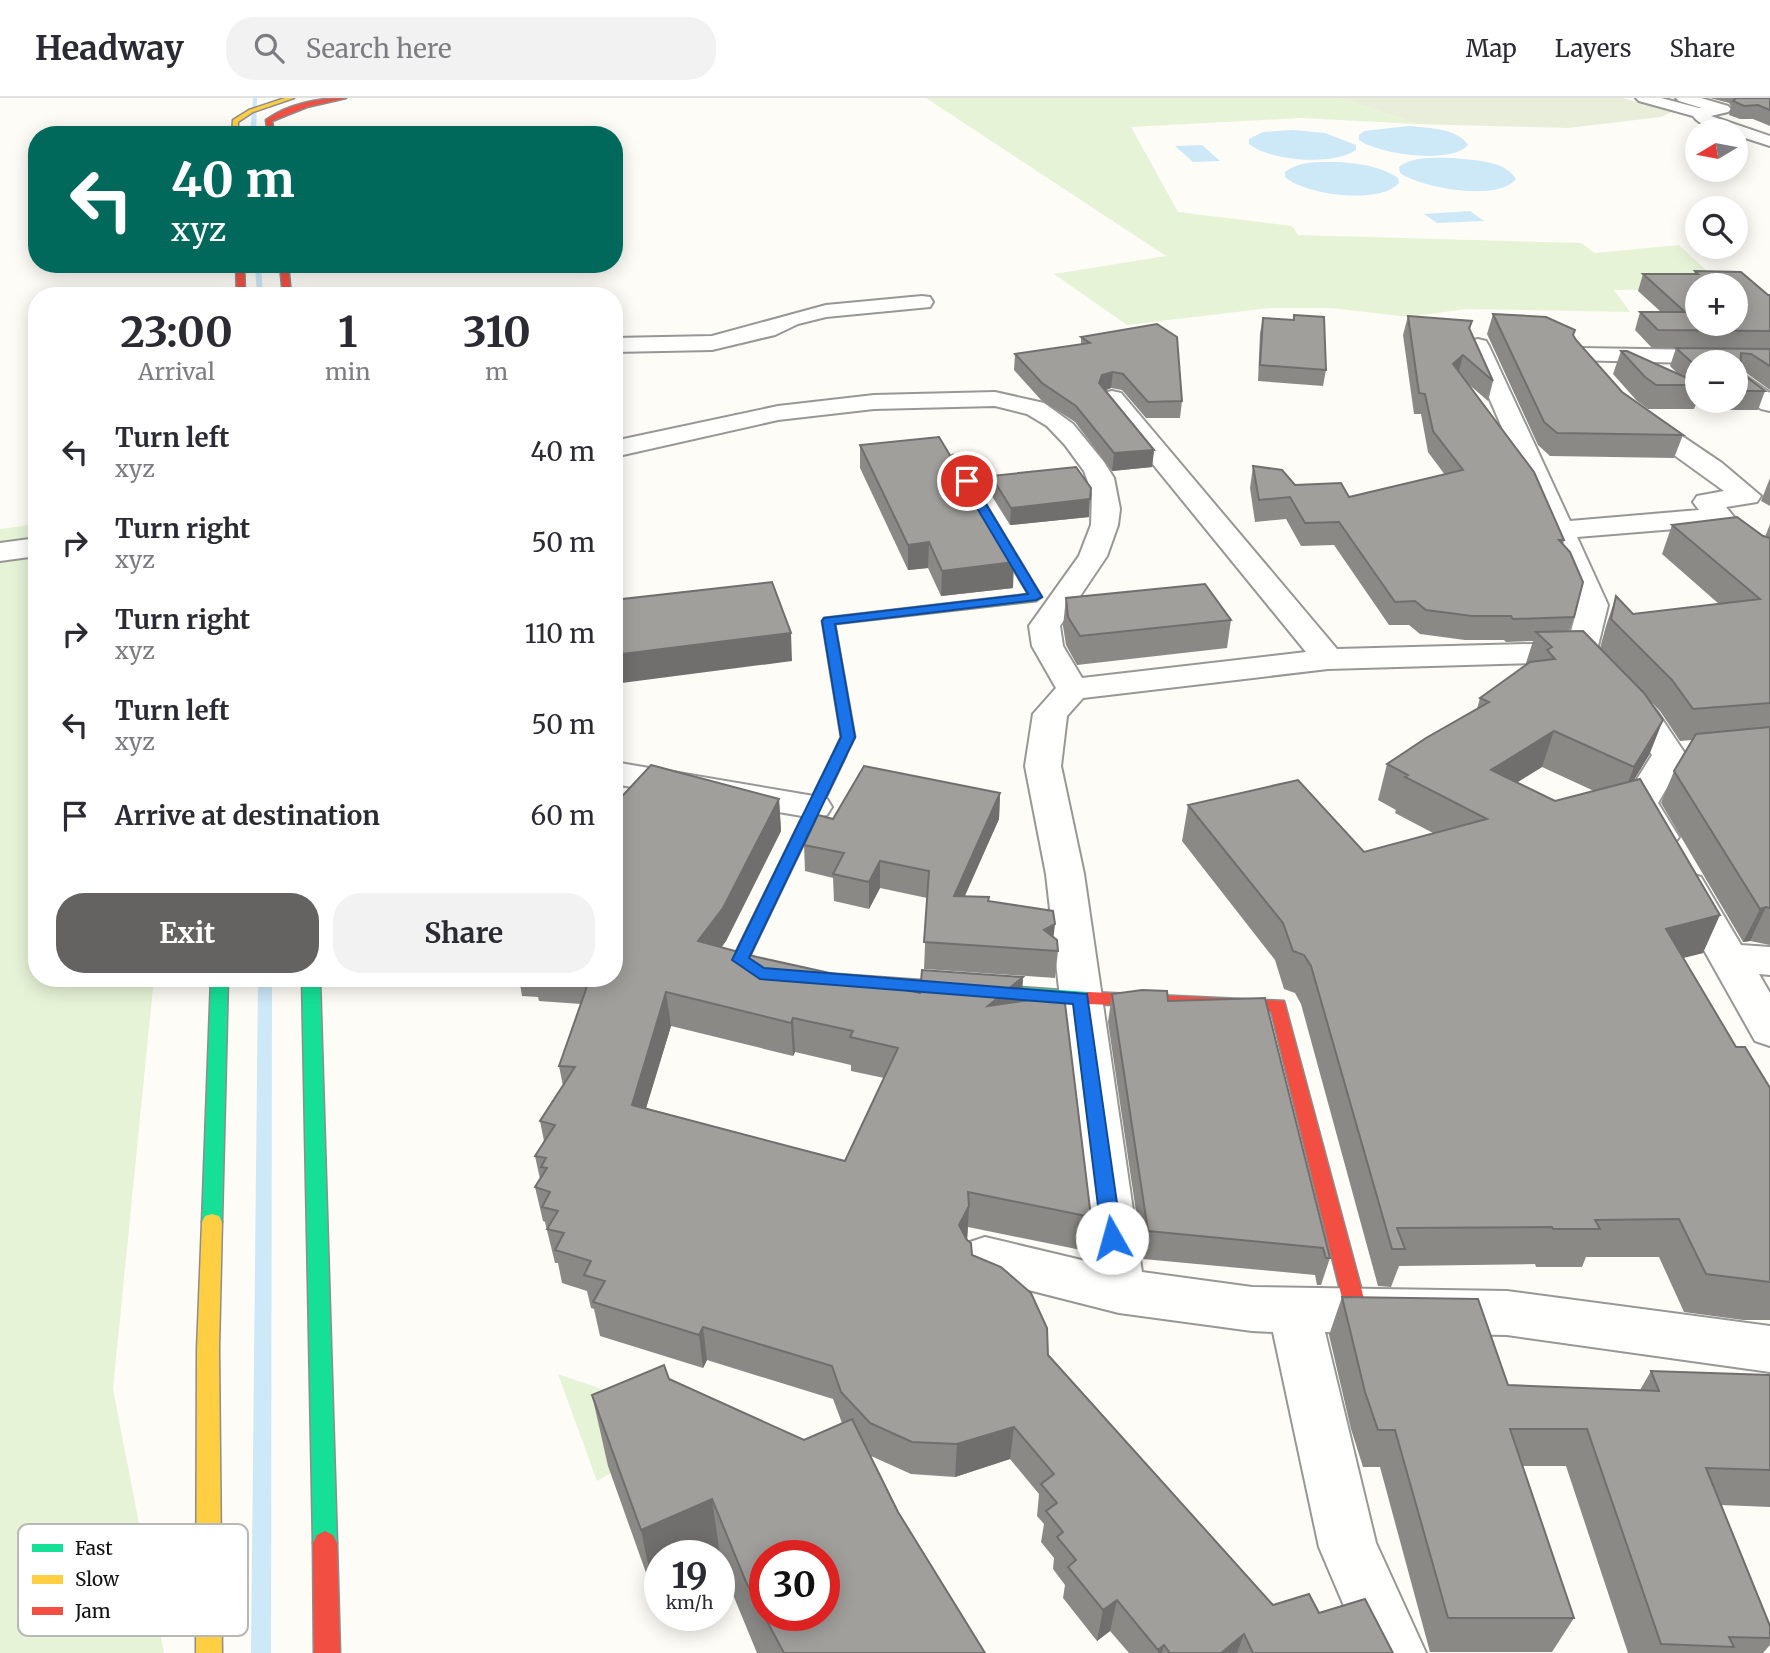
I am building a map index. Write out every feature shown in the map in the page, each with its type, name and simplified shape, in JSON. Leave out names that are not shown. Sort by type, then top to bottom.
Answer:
[{"type":"street","points":[[235,126],[235,121],[256,109],[293,98]]},
{"type":"street","points":[[270,126],[269,120],[280,113],[302,105],[343,98]]},
{"type":"street","points":[[1644,98],[1699,113],[1723,109],[1684,98]]},
{"type":"street","points":[[1699,113],[1702,118],[1770,141]]},
{"type":"street","points":[[623,345],[712,343],[767,330],[791,319],[826,311],[922,302]]},
{"type":"street","points":[[1478,346],[1594,605],[1581,652]]},
{"type":"street","points":[[1685,359],[1580,355],[1626,408],[1747,496],[1707,502],[1736,538],[1770,561]]},
{"type":"street","points":[[1748,359],[1770,358]]},
{"type":"street","points":[[1748,388],[1770,404]]},
{"type":"street","points":[[1112,398],[1328,659]]},
{"type":"street","points":[[623,447],[778,412],[829,406],[995,399],[1018,401],[1047,412],[1071,436],[1100,476],[1106,501],[1107,516],[1085,573],[1049,618],[1044,631],[1048,646],[1073,689]]},
{"type":"street","points":[[953,458],[1036,597],[828,621],[848,737],[740,960],[760,974],[1081,998],[1278,1005],[1356,1310]]},
{"type":"street","points":[[1560,530],[1719,517]]},
{"type":"street","points":[[0,552],[28,548]]},
{"type":"street","points":[[1119,1291],[1065,874],[1043,766],[1050,714],[1073,689],[1328,659],[1581,652],[1646,720],[1687,754],[1640,803],[1770,1030]]},
{"type":"street","points":[[623,775],[814,807]]},
{"type":"street","points":[[1728,958],[1770,961]]},
{"type":"street","points":[[209,1524],[208,1349],[220,987]]},
{"type":"street","points":[[311,987],[321,1295],[327,1653]]},
{"type":"street","points":[[985,1258],[1119,1291],[1252,1309],[1507,1312],[1770,1349]]},
{"type":"street","points":[[1294,1309],[1349,1547],[1395,1653]]},
{"type":"green space","points":[[926,98],[1341,98],[1416,124],[1302,118],[1131,127],[1178,212],[1292,226],[1298,235],[1581,243],[1595,253],[1679,245],[1685,251],[1685,259],[1694,259],[1709,273],[1685,273],[1685,289],[1614,290],[1630,312],[1466,309],[1408,317],[1331,308],[1270,308],[1127,325],[1054,274],[1166,256]]},
{"type":"green space","points":[[1341,98],[1623,98],[1672,112],[1661,117],[1568,128],[1416,124]]},
{"type":"green space","points":[[28,525],[28,987],[153,987],[113,1389],[139,1524],[18,1524],[18,1636],[161,1636],[164,1653],[0,1653],[0,529]]},
{"type":"green space","points":[[558,1374],[700,1423],[597,1481]]},
{"type":"water","points":[[1409,126],[1450,132],[1468,145],[1446,155],[1431,156],[1382,150],[1359,140],[1359,135],[1364,131]]},
{"type":"water","points":[[1293,130],[1325,133],[1356,145],[1356,150],[1346,155],[1318,160],[1286,158],[1249,144],[1249,139],[1263,132]]},
{"type":"water","points":[[1202,145],[1220,161],[1193,162],[1175,146]]},
{"type":"water","points":[[1452,158],[1496,165],[1504,168],[1516,179],[1507,186],[1494,190],[1477,191],[1441,188],[1410,179],[1400,173],[1399,167],[1411,161]]},
{"type":"water","points":[[1340,162],[1377,168],[1398,178],[1399,183],[1389,190],[1360,196],[1309,189],[1285,177],[1285,172],[1297,165]]},
{"type":"water","points":[[1470,211],[1484,221],[1437,223],[1424,214]]},
{"type":"building","points":[[1736,98],[1770,98],[1770,110],[1758,105],[1744,106],[1733,101]]},
{"type":"building","points":[[1695,271],[1741,272],[1697,273]]},
{"type":"building","points":[[1643,274],[1685,274],[1685,312]]},
{"type":"building","points":[[1748,278],[1770,295],[1770,331],[1748,331]]},
{"type":"building","points":[[1640,312],[1685,312],[1685,330],[1658,330]]},
{"type":"building","points":[[1493,314],[1546,317],[1575,330],[1573,335],[1576,340],[1622,392],[1683,435],[1557,433],[1544,422]]},
{"type":"building","points":[[1294,315],[1324,317],[1326,370],[1260,365],[1263,318],[1294,320]]},
{"type":"building","points":[[1408,316],[1472,321],[1469,328],[1493,381],[1463,355],[1453,364],[1534,472],[1564,540],[1559,540],[1570,552],[1583,582],[1574,617],[1513,619],[1511,616],[1472,616],[1426,610],[1415,601],[1395,602],[1339,522],[1305,523],[1290,497],[1259,500],[1253,466],[1282,470],[1295,485],[1341,483],[1349,497],[1463,470],[1433,431],[1425,394],[1419,393]]},
{"type":"building","points":[[1157,324],[1177,337],[1182,401],[1148,402],[1123,374],[1113,372],[1102,375],[1099,383],[1154,450],[1114,453],[1076,406],[1042,383],[1015,354],[1090,343],[1081,337]]},
{"type":"building","points":[[1676,348],[1770,349],[1770,366],[1748,354],[1748,350],[1685,350],[1685,356]]},
{"type":"building","points":[[1621,351],[1627,351],[1685,377],[1685,385],[1656,385]]},
{"type":"building","points":[[1748,378],[1765,391],[1748,391]]},
{"type":"building","points":[[939,437],[1014,562],[942,571],[929,542],[908,545],[860,445]]},
{"type":"building","points":[[1076,467],[1091,488],[1090,499],[1011,508],[991,476]]},
{"type":"building","points":[[1737,517],[1770,538],[1770,703],[1693,709],[1672,680],[1611,619],[1616,596],[1633,614],[1760,599],[1672,525]]},
{"type":"building","points":[[772,582],[791,633],[623,654],[623,599]]},
{"type":"building","points":[[1205,584],[1231,620],[1080,636],[1068,617],[1066,598]]},
{"type":"building","points":[[1583,631],[1644,693],[1663,720],[1634,767],[1554,731],[1491,770],[1555,801],[1640,779],[1720,915],[1666,929],[1736,1047],[1745,1047],[1770,1088],[1770,1282],[1706,1274],[1679,1219],[1595,1220],[1600,1229],[1397,1228],[1405,1249],[1392,1249],[1311,966],[1304,955],[1293,951],[1283,923],[1188,805],[1298,780],[1364,852],[1487,819],[1405,777],[1408,775],[1387,764],[1489,702],[1480,698],[1530,662],[1555,659],[1547,650],[1552,647],[1536,632]]},
{"type":"building","points":[[1770,727],[1770,908],[1760,909],[1674,771],[1696,734]]},
{"type":"building","points":[[651,765],[779,799],[723,908],[698,941],[757,957],[920,993],[922,970],[1023,977],[988,1006],[1064,995],[1091,1217],[968,1192],[969,1206],[959,1225],[971,1243],[972,1255],[1001,1267],[1031,1293],[1047,1328],[1048,1355],[1273,1605],[1309,1594],[1319,1613],[1365,1599],[1393,1653],[1253,1653],[1244,1634],[1221,1653],[1170,1653],[1164,1645],[1158,1650],[1117,1600],[1103,1610],[1068,1567],[1076,1560],[1057,1537],[1063,1532],[1046,1511],[1057,1503],[1041,1484],[1054,1474],[1014,1427],[957,1444],[912,1442],[870,1423],[841,1392],[832,1366],[703,1327],[699,1335],[593,1302],[605,1281],[584,1275],[591,1261],[555,1250],[564,1233],[547,1229],[558,1211],[542,1207],[550,1192],[535,1187],[547,1168],[541,1167],[546,1158],[535,1156],[555,1125],[540,1121],[575,1067],[559,1066],[587,987],[623,987],[623,795]],"holes":[[[666,992],[791,1023],[793,1018],[853,1031],[850,1037],[898,1048],[845,1161],[632,1105]]]},
{"type":"building","points":[[864,766],[1000,793],[954,896],[989,897],[988,901],[1053,911],[1055,924],[1044,930],[1057,940],[1058,951],[924,942],[929,871],[880,861],[869,882],[833,874],[844,853],[804,845],[818,815],[833,819]]},
{"type":"building","points":[[1142,990],[1167,991],[1168,1001],[1265,998],[1330,1258],[1326,1258],[1323,1248],[1148,1231],[1112,994]]},
{"type":"building","points":[[1342,1297],[1478,1299],[1508,1385],[1659,1391],[1651,1371],[1770,1375],[1770,1470],[1706,1468],[1770,1626],[1770,1638],[1729,1637],[1734,1647],[1661,1644],[1587,1429],[1510,1429],[1574,1618],[1448,1618],[1395,1430],[1378,1430],[1365,1392]]},
{"type":"building","points":[[664,1365],[669,1379],[804,1440],[852,1419],[898,1512],[985,1653],[784,1653],[772,1631],[840,1631],[840,1540],[749,1540],[749,1588],[735,1555],[735,1540],[729,1540],[712,1499],[641,1530],[592,1395]]},
{"type":"waterway","points":[[253,126],[255,98]]},
{"type":"waterway","points":[[259,273],[259,287]]},
{"type":"waterway","points":[[261,1653],[265,987]]},
{"type":"traffic: fast","points":[[839,756],[848,737],[828,621],[1036,597],[953,458]]},
{"type":"traffic: fast","points":[[822,979],[1088,998]]},
{"type":"traffic: fast","points":[[212,1222],[220,987]]},
{"type":"traffic: fast","points":[[311,987],[325,1543]]},
{"type":"traffic: slow","points":[[235,126],[235,121],[251,111],[291,98]]},
{"type":"traffic: slow","points":[[822,979],[760,974],[740,960],[839,756]]},
{"type":"traffic: slow","points":[[209,1524],[208,1349],[212,1222]]},
{"type":"traffic: slow","points":[[209,1636],[209,1653]]},
{"type":"traffic: jam","points":[[270,126],[269,120],[278,115],[305,105],[343,98]]},
{"type":"traffic: jam","points":[[240,273],[241,287]]},
{"type":"traffic: jam","points":[[285,273],[286,287]]},
{"type":"traffic: jam","points":[[1088,998],[1278,1005],[1356,1310]]},
{"type":"traffic: jam","points":[[325,1543],[327,1653]]},
{"type":"route","points":[[967,481],[1036,597],[828,621],[848,737],[740,960],[760,974],[1081,998],[1112,1238]]}]
